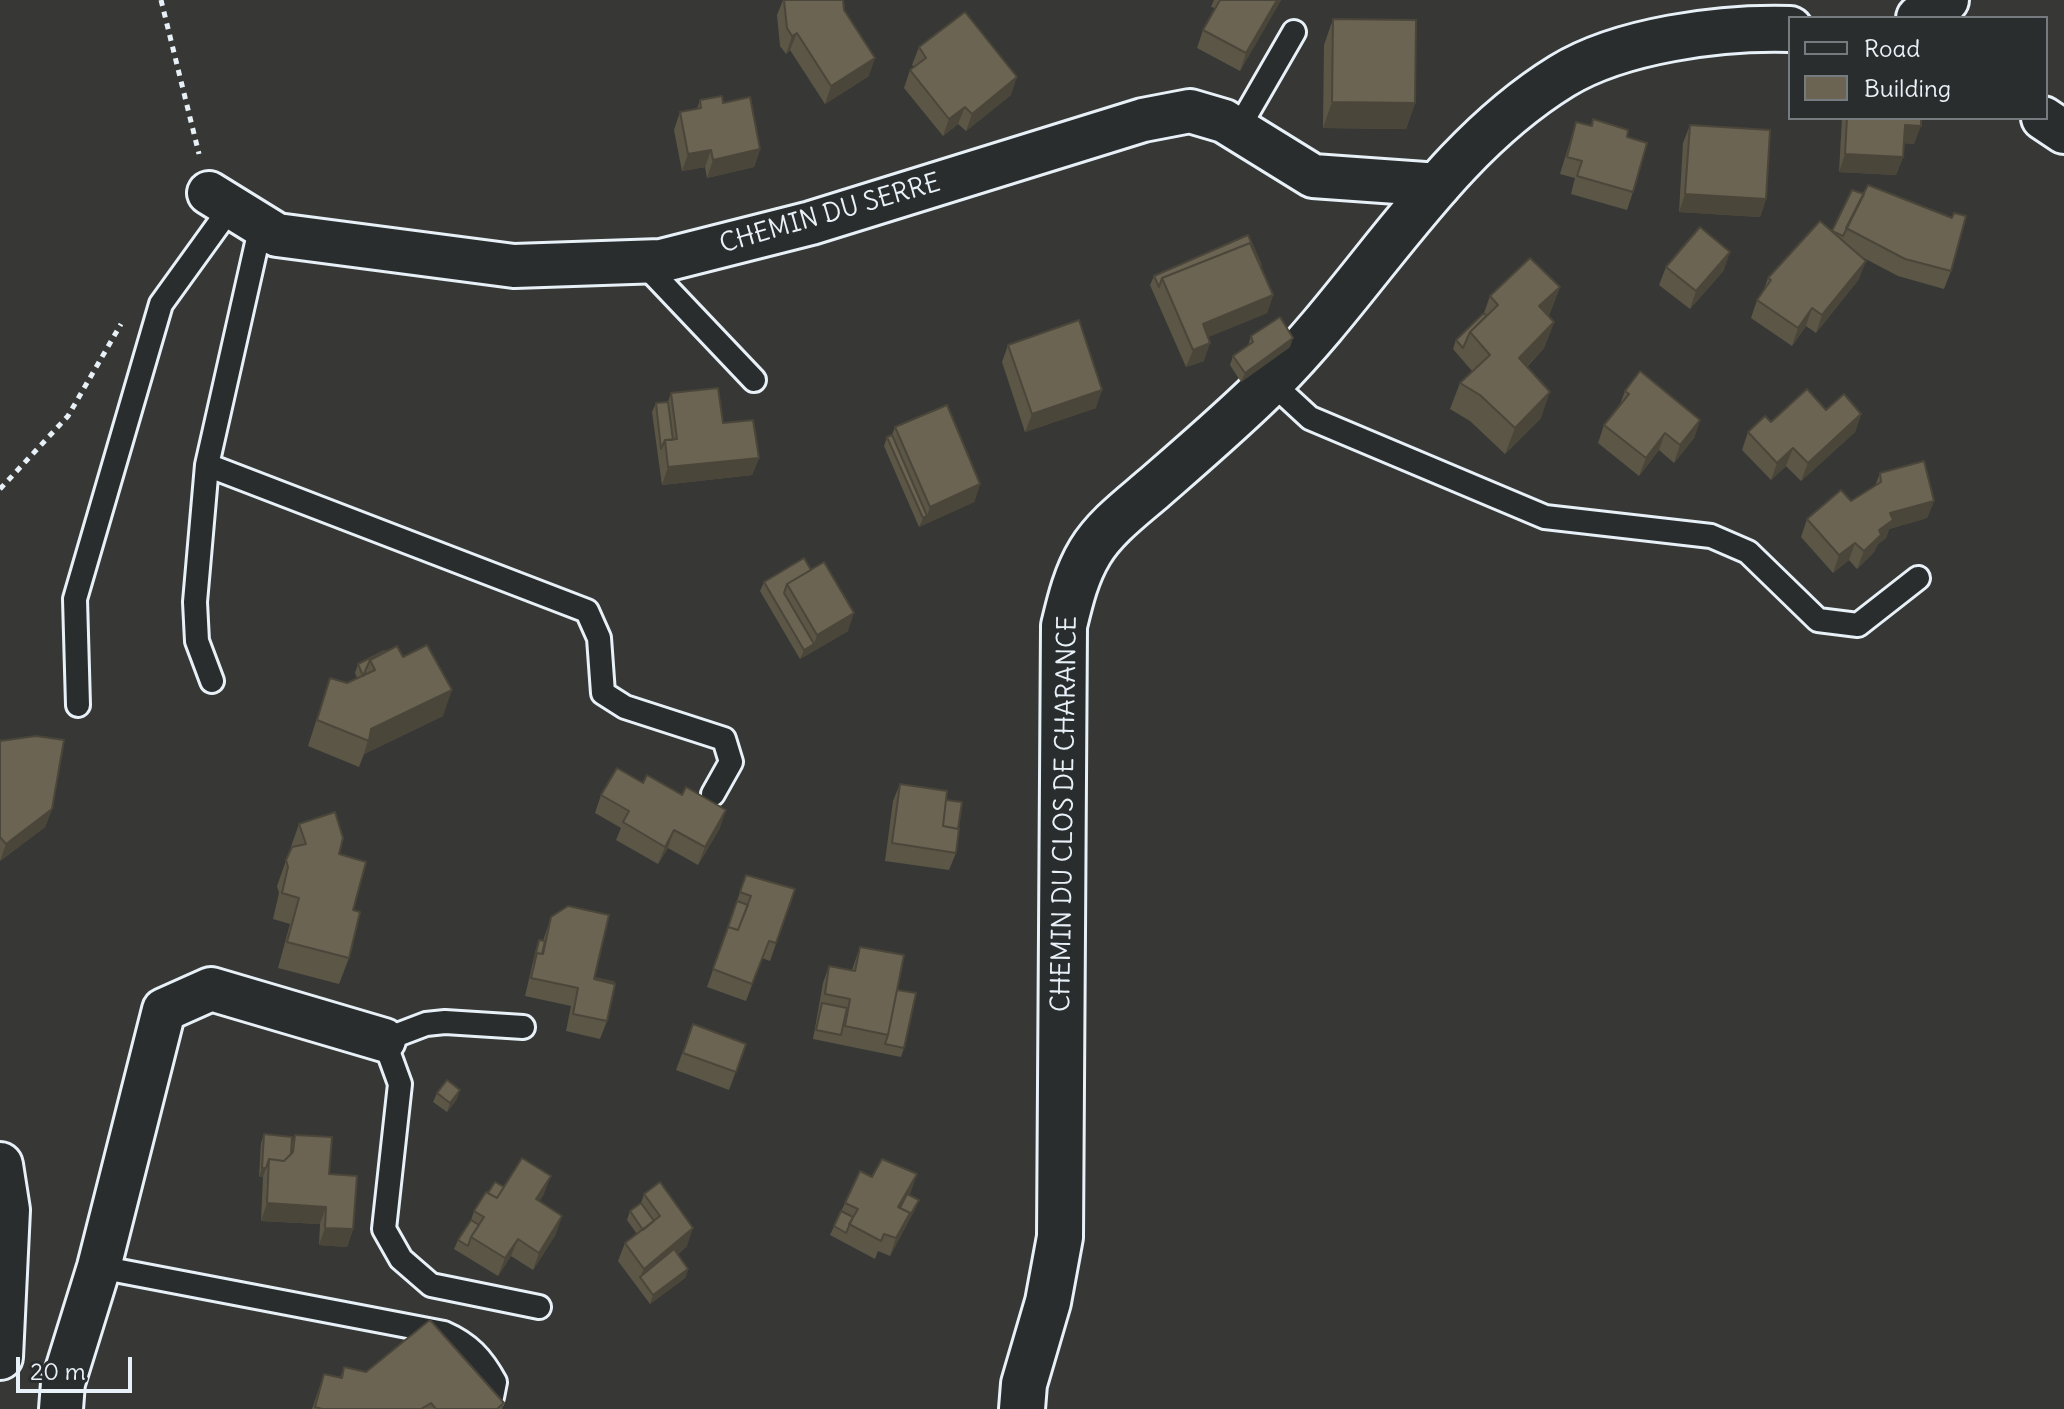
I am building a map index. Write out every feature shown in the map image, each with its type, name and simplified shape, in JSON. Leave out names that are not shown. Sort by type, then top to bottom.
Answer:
[{"type":"street","name":"CHEMIN DU CLOS DE CHARANCE","points":[[1022,1409],[1024,1384],[1048,1302],[1060,1237],[1064,626],[1074,586],[1091,551],[1120,518],[1271,382],[1356,288],[1439,185],[1501,122],[1562,76],[1597,57],[1632,45],[1760,28],[1788,29]]},
{"type":"street","name":"CHEMIN DU SERRE","points":[[234,209],[277,235],[514,266],[661,261],[811,223],[1143,120],[1190,111],[1224,121],[1313,176],[1439,185]]},
{"type":"street","points":[[2046,120],[2064,132]]},
{"type":"street","points":[[61,1409],[63,1383],[99,1267],[164,1010],[211,989],[384,1040]]},
{"type":"street","points":[[0,1165],[7,1210],[0,1357]]},
{"type":"lane","points":[[1238,129],[1294,32]]},
{"type":"lane","points":[[212,681],[197,641],[195,602],[234,209]]},
{"type":"lane","points":[[78,705],[75,599],[161,304],[234,209]]},
{"type":"lane","points":[[641,262],[754,380]]},
{"type":"lane","points":[[1271,382],[1310,418],[1545,517],[1711,536],[1748,552],[1818,620],[1858,625],[1918,578]]},
{"type":"lane","points":[[207,465],[587,611],[599,638],[603,693],[625,707],[724,739],[731,762],[713,794]]},
{"type":"lane","points":[[523,1027],[445,1022],[426,1024],[384,1040],[400,1084],[384,1229],[401,1259],[431,1285],[539,1307]]},
{"type":"lane","points":[[99,1267],[444,1333],[466,1343],[484,1363],[495,1382],[492,1397]]},
{"type":"path","points":[[161,0],[234,209]]},
{"type":"path","points":[[0,489],[68,416],[127,313]]},
{"type":"building","points":[[784,0],[843,0],[844,10],[875,58],[831,86],[797,33],[792,36],[787,28]]},
{"type":"building","points":[[1220,0],[1277,0],[1246,53],[1203,30]]},
{"type":"building","points":[[965,12],[1017,77],[972,114],[965,107],[949,119],[910,70],[926,58],[919,47]]},
{"type":"building","points":[[1333,19],[1416,20],[1415,103],[1332,102]]},
{"type":"building","points":[[722,96],[723,103],[750,97],[760,149],[713,160],[711,150],[688,154],[680,112],[701,108],[700,100]]},
{"type":"building","points":[[1593,119],[1628,130],[1627,137],[1647,143],[1633,192],[1577,176],[1582,161],[1567,157],[1576,122],[1592,126]]},
{"type":"building","points":[[1847,120],[1921,120],[1921,126],[1905,125],[1903,157],[1845,154]]},
{"type":"building","points":[[1690,125],[1770,130],[1766,199],[1685,194]]},
{"type":"building","points":[[1868,185],[1952,218],[1954,213],[1966,216],[1951,271],[1905,259],[1846,228]]},
{"type":"building","points":[[1852,190],[1864,194],[1843,236],[1832,231]]},
{"type":"building","points":[[1820,221],[1866,261],[1822,315],[1812,308],[1798,328],[1757,300],[1771,280],[1768,278]]},
{"type":"building","points":[[1700,227],[1730,252],[1696,291],[1666,267]]},
{"type":"building","points":[[1248,235],[1261,265],[1250,243],[1162,278],[1159,287],[1154,276]]},
{"type":"building","points":[[1250,243],[1273,295],[1203,324],[1210,343],[1193,350],[1162,278]]},
{"type":"building","points":[[1530,258],[1560,287],[1539,306],[1554,322],[1519,358],[1550,392],[1515,428],[1480,395],[1460,383],[1490,355],[1470,332],[1498,305],[1490,296]]},
{"type":"building","points":[[1484,313],[1486,316],[1470,332],[1463,348],[1456,340]]},
{"type":"building","points":[[1280,317],[1293,338],[1245,373],[1233,356],[1253,342],[1251,336]]},
{"type":"building","points":[[1079,320],[1102,390],[1032,414],[1008,345]]},
{"type":"building","points":[[1640,371],[1700,420],[1680,445],[1665,433],[1646,458],[1604,425],[1629,394],[1625,391]]},
{"type":"building","points":[[718,388],[723,423],[753,420],[759,458],[668,467],[665,440],[677,439],[671,393]]},
{"type":"building","points":[[1807,389],[1826,410],[1844,394],[1861,414],[1808,463],[1793,448],[1777,463],[1748,432],[1765,416],[1771,422]]},
{"type":"building","points":[[668,402],[673,440],[665,440],[661,449],[656,403]]},
{"type":"building","points":[[947,405],[980,484],[930,507],[895,427]]},
{"type":"building","points":[[892,435],[927,516],[923,518],[887,437]]},
{"type":"building","points":[[1924,461],[1934,501],[1890,513],[1893,520],[1879,530],[1881,535],[1864,551],[1855,543],[1839,555],[1807,519],[1841,490],[1851,501],[1881,482],[1880,473]]},
{"type":"building","points":[[804,558],[811,570],[787,584],[784,593],[814,644],[804,650],[764,582]]},
{"type":"building","points":[[824,562],[854,613],[817,635],[787,584]]},
{"type":"building","points":[[427,645],[452,690],[371,729],[369,741],[317,720],[330,678],[347,683],[375,670],[370,660],[397,646],[403,657]]},
{"type":"building","points":[[384,651],[370,660],[363,676],[358,664]]},
{"type":"building","points":[[36,736],[64,740],[52,809],[6,844],[0,837],[0,741]]},
{"type":"building","points":[[617,768],[643,783],[647,775],[682,795],[686,787],[726,810],[705,847],[674,830],[665,847],[623,822],[629,811],[601,795]]},
{"type":"building","points":[[900,784],[947,791],[943,826],[959,829],[956,853],[892,843]]},
{"type":"building","points":[[946,800],[962,802],[958,829],[943,826]]},
{"type":"building","points":[[335,812],[343,838],[339,854],[366,862],[353,910],[360,912],[349,958],[287,942],[299,898],[282,893],[288,867],[286,860],[292,847],[306,844],[299,824]]},
{"type":"building","points":[[746,875],[795,889],[776,943],[769,941],[752,984],[713,969],[728,927],[738,930],[751,896],[740,892]]},
{"type":"building","points":[[737,901],[748,905],[738,930],[728,927]]},
{"type":"building","points":[[568,906],[609,915],[594,979],[615,984],[607,1021],[573,1014],[578,988],[531,978],[537,953],[543,954],[551,917]]},
{"type":"building","points":[[539,940],[545,941],[542,954],[537,953],[534,962]]},
{"type":"building","points":[[860,947],[904,955],[888,1035],[845,1026],[850,999],[825,994],[829,966],[855,971]]},
{"type":"building","points":[[897,990],[916,993],[904,1048],[885,1044]]},
{"type":"building","points":[[822,1003],[847,1008],[841,1035],[816,1030]]},
{"type":"building","points":[[693,1024],[746,1044],[736,1072],[683,1053]]},
{"type":"building","points":[[447,1080],[460,1090],[450,1103],[437,1093]]},
{"type":"building","points":[[264,1134],[292,1137],[291,1154],[284,1161],[269,1159],[266,1168],[262,1168]]},
{"type":"building","points":[[295,1135],[332,1137],[329,1174],[357,1176],[353,1229],[325,1228],[326,1207],[267,1203],[269,1159],[284,1161],[293,1152]]},
{"type":"building","points":[[522,1158],[551,1176],[536,1199],[562,1216],[539,1253],[518,1239],[505,1258],[471,1237],[484,1217],[474,1211],[486,1192],[497,1198]]},
{"type":"building","points":[[882,1159],[917,1174],[898,1207],[910,1213],[896,1238],[884,1234],[881,1241],[849,1224],[858,1209],[845,1203],[860,1171],[872,1177]]},
{"type":"building","points":[[495,1182],[504,1187],[497,1198],[488,1193]]},
{"type":"building","points":[[660,1182],[693,1228],[644,1269],[625,1243],[660,1216],[644,1194]]},
{"type":"building","points":[[907,1194],[919,1200],[906,1222],[910,1213],[900,1208]]},
{"type":"building","points":[[641,1203],[654,1221],[643,1230],[630,1211]]},
{"type":"building","points":[[841,1211],[853,1217],[846,1233],[834,1226]]},
{"type":"building","points":[[471,1220],[479,1225],[468,1246],[458,1240]]},
{"type":"building","points":[[674,1249],[688,1269],[653,1295],[640,1277]]},
{"type":"building","points":[[430,1320],[504,1403],[497,1409],[436,1409],[431,1403],[421,1409],[315,1407],[324,1374],[342,1378],[344,1367],[366,1372]]}]
